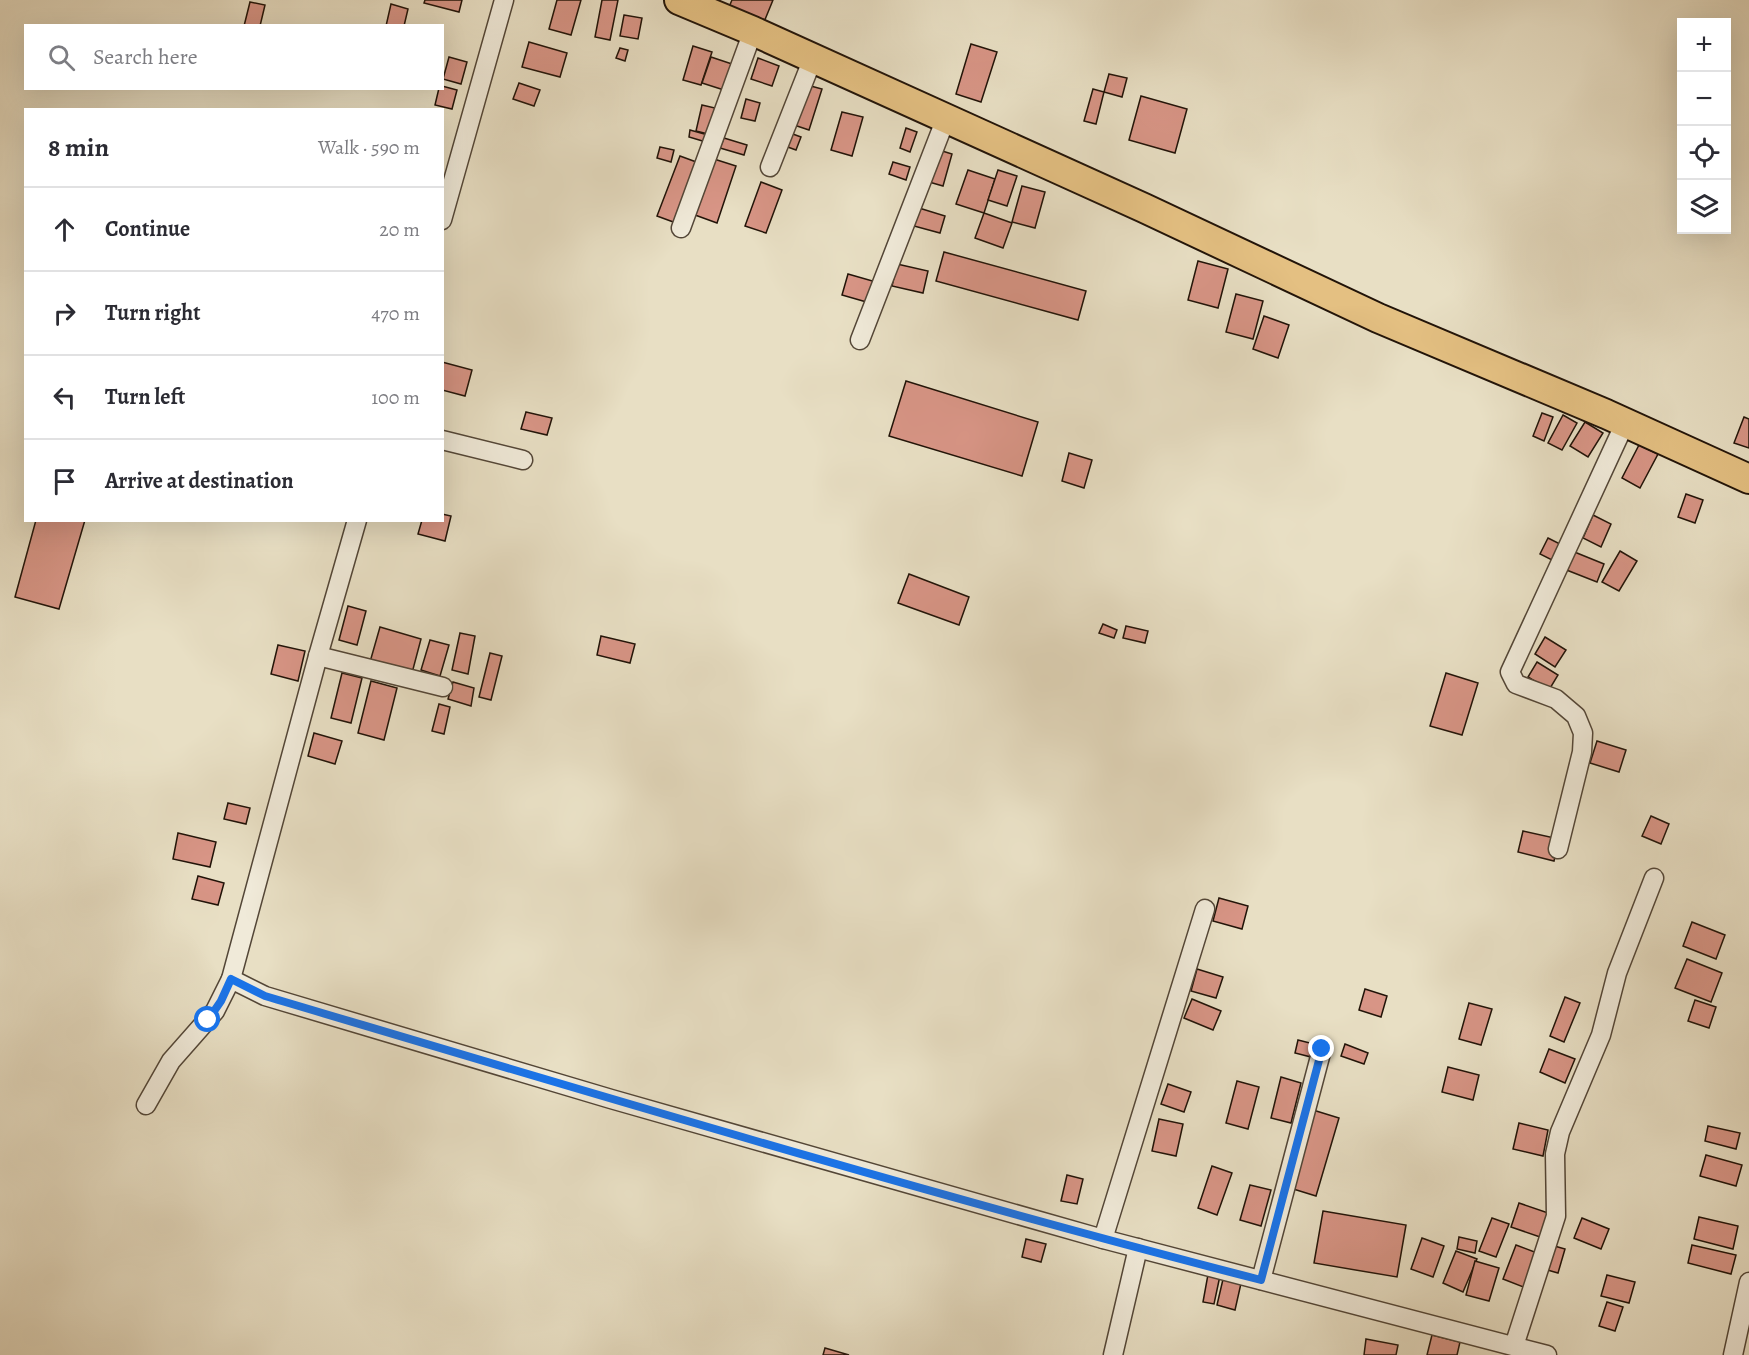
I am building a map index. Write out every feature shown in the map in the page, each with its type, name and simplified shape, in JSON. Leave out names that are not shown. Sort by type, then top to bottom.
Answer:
[{"type":"main road","points":[[679,0],[753,31],[1144,208],[1378,318],[1625,423],[1749,479]]},
{"type":"street","points":[[444,213],[504,0]]},
{"type":"street","points":[[681,228],[753,31]]},
{"type":"street","points":[[770,167],[813,58]]},
{"type":"street","points":[[860,340],[946,118]]},
{"type":"street","points":[[1558,849],[1582,752],[1583,733],[1576,716],[1556,699],[1516,684],[1510,672],[1625,423]]},
{"type":"street","points":[[444,440],[523,460]]},
{"type":"street","points":[[146,1105],[171,1061],[214,1011],[231,979],[356,522]]},
{"type":"street","points":[[318,656],[443,687]]},
{"type":"street","points":[[1514,1346],[1556,1216],[1555,1154],[1560,1132],[1598,1042],[1617,973],[1654,878]]},
{"type":"street","points":[[1103,1239],[1205,909]]},
{"type":"street","points":[[231,979],[265,996],[611,1099],[1103,1239],[1547,1355]]},
{"type":"street","points":[[1261,1280],[1322,1049]]},
{"type":"street","points":[[1113,1355],[1138,1248]]},
{"type":"street","points":[[1733,1355],[1749,1282]]},
{"type":"building","points":[[425,0],[462,0],[459,12],[424,3]]},
{"type":"building","points":[[557,0],[581,0],[571,35],[549,29]]},
{"type":"building","points":[[602,0],[618,0],[610,40],[595,37]]},
{"type":"building","points":[[732,0],[773,0],[764,22],[729,7]]},
{"type":"building","points":[[250,2],[265,5],[260,24],[244,24]]},
{"type":"building","points":[[391,4],[408,9],[404,24],[386,24]]},
{"type":"building","points":[[624,15],[642,18],[638,39],[620,36]]},
{"type":"building","points":[[529,42],[567,53],[560,77],[522,67]]},
{"type":"building","points":[[971,44],[997,52],[981,102],[956,94]]},
{"type":"building","points":[[693,46],[712,52],[701,85],[683,80]]},
{"type":"building","points":[[620,48],[628,50],[625,61],[616,58]]},
{"type":"building","points":[[449,57],[467,62],[461,84],[444,79]]},
{"type":"building","points":[[711,57],[732,64],[724,90],[702,83]]},
{"type":"building","points":[[758,58],[779,66],[772,86],[751,79]]},
{"type":"building","points":[[1109,74],[1127,78],[1122,97],[1104,92]]},
{"type":"building","points":[[519,83],[540,90],[534,106],[513,99]]},
{"type":"building","points":[[807,85],[822,89],[809,130],[794,125]]},
{"type":"building","points":[[444,87],[457,90],[452,109],[435,105],[439,90],[444,90]]},
{"type":"building","points":[[1093,89],[1104,92],[1096,124],[1084,121]]},
{"type":"building","points":[[1141,96],[1187,109],[1175,153],[1129,140]]},
{"type":"building","points":[[746,99],[760,103],[755,121],[741,118]]},
{"type":"building","points":[[702,105],[715,108],[708,134],[696,131]]},
{"type":"building","points":[[842,112],[863,117],[852,156],[831,150]]},
{"type":"building","points":[[906,128],[917,132],[910,152],[900,148]]},
{"type":"building","points":[[690,130],[708,135],[706,142],[689,137]]},
{"type":"building","points":[[790,133],[801,137],[796,150],[785,146]]},
{"type":"building","points":[[724,138],[747,145],[744,155],[720,148]]},
{"type":"building","points":[[660,147],[674,150],[671,162],[657,158]]},
{"type":"building","points":[[939,150],[952,154],[943,186],[929,182]]},
{"type":"building","points":[[680,156],[699,163],[676,223],[657,216]]},
{"type":"building","points":[[714,159],[736,166],[717,223],[695,215]]},
{"type":"building","points":[[893,162],[910,167],[906,180],[889,174]]},
{"type":"building","points":[[968,170],[995,179],[984,213],[956,204]]},
{"type":"building","points":[[998,170],[1017,176],[1007,206],[988,200]]},
{"type":"building","points":[[761,182],[782,190],[766,233],[745,226]]},
{"type":"building","points":[[1022,186],[1045,192],[1035,228],[1012,222]]},
{"type":"building","points":[[919,208],[945,216],[940,233],[914,226]]},
{"type":"building","points":[[984,213],[1012,223],[1003,248],[975,238]]},
{"type":"building","points":[[944,252],[1086,291],[1078,320],[936,281]]},
{"type":"building","points":[[1198,261],[1228,269],[1218,308],[1188,300]]},
{"type":"building","points":[[897,264],[928,271],[923,293],[892,286]]},
{"type":"building","points":[[848,274],[876,282],[870,303],[842,295]]},
{"type":"building","points":[[1236,294],[1263,301],[1253,339],[1226,332]]},
{"type":"building","points":[[1264,316],[1289,325],[1278,358],[1253,349]]},
{"type":"building","points":[[444,363],[472,370],[465,396],[444,391]]},
{"type":"building","points":[[906,381],[1038,422],[1022,476],[889,436]]},
{"type":"building","points":[[526,412],[552,418],[547,435],[521,429]]},
{"type":"building","points":[[1542,413],[1553,417],[1544,441],[1533,436]]},
{"type":"building","points":[[1563,415],[1577,423],[1562,450],[1548,443]]},
{"type":"building","points":[[1744,417],[1749,419],[1749,448],[1734,443]]},
{"type":"building","points":[[1585,422],[1603,433],[1588,457],[1570,446]]},
{"type":"building","points":[[1639,445],[1658,454],[1640,488],[1622,478]]},
{"type":"building","points":[[1069,453],[1092,460],[1084,488],[1062,481]]},
{"type":"building","points":[[1686,494],[1703,500],[1695,523],[1678,517]]},
{"type":"building","points":[[444,514],[451,516],[445,541],[418,534],[421,522],[444,522]]},
{"type":"building","points":[[1593,515],[1611,524],[1601,547],[1583,538]]},
{"type":"building","points":[[35,522],[84,522],[59,609],[15,597]]},
{"type":"building","points":[[1548,538],[1566,547],[1558,563],[1540,554]]},
{"type":"building","points":[[1572,551],[1604,564],[1597,582],[1564,569]]},
{"type":"building","points":[[1620,551],[1637,561],[1619,591],[1602,582]]},
{"type":"building","points":[[909,574],[969,597],[959,625],[898,603]]},
{"type":"building","points":[[348,606],[366,611],[357,645],[339,640]]},
{"type":"building","points":[[1103,624],[1117,630],[1114,638],[1099,633]]},
{"type":"building","points":[[1126,626],[1148,631],[1145,643],[1123,638]]},
{"type":"building","points":[[380,627],[421,639],[412,673],[370,662]]},
{"type":"building","points":[[460,633],[475,636],[468,674],[452,670]]},
{"type":"building","points":[[601,636],[635,644],[630,663],[597,655]]},
{"type":"building","points":[[1545,637],[1566,650],[1555,667],[1535,654]]},
{"type":"building","points":[[430,640],[449,645],[440,676],[421,670]]},
{"type":"building","points":[[278,645],[305,651],[298,681],[271,674]]},
{"type":"building","points":[[490,653],[502,656],[491,700],[479,697]]},
{"type":"building","points":[[1537,662],[1558,675],[1549,690],[1528,677]]},
{"type":"building","points":[[342,673],[362,678],[351,723],[331,718]]},
{"type":"building","points":[[1446,673],[1478,683],[1462,735],[1430,726]]},
{"type":"building","points":[[371,681],[397,688],[384,740],[358,733]]},
{"type":"building","points":[[453,682],[474,688],[471,706],[448,699]]},
{"type":"building","points":[[439,704],[450,707],[444,734],[432,731]]},
{"type":"building","points":[[314,733],[342,741],[335,764],[308,756]]},
{"type":"building","points":[[1597,741],[1626,750],[1619,772],[1590,763]]},
{"type":"building","points":[[228,803],[250,808],[246,824],[224,819]]},
{"type":"building","points":[[1651,816],[1669,824],[1661,844],[1642,836]]},
{"type":"building","points":[[1523,831],[1559,839],[1554,861],[1518,852]]},
{"type":"building","points":[[178,833],[216,842],[210,867],[173,859]]},
{"type":"building","points":[[198,876],[224,883],[218,905],[192,899]]},
{"type":"building","points":[[1219,898],[1248,906],[1242,929],[1213,921]]},
{"type":"building","points":[[1692,922],[1725,935],[1716,959],[1683,946]]},
{"type":"building","points":[[1687,959],[1722,973],[1711,1002],[1675,988]]},
{"type":"building","points":[[1197,969],[1223,977],[1216,998],[1191,991]]},
{"type":"building","points":[[1365,989],[1387,996],[1381,1017],[1359,1010]]},
{"type":"building","points":[[1565,997],[1580,1003],[1564,1042],[1550,1036]]},
{"type":"building","points":[[1192,999],[1221,1011],[1213,1030],[1184,1018]]},
{"type":"building","points":[[1695,1000],[1716,1007],[1709,1028],[1688,1021]]},
{"type":"building","points":[[1469,1003],[1492,1009],[1481,1045],[1459,1039]]},
{"type":"building","points":[[1298,1040],[1314,1044],[1311,1057],[1295,1053]]},
{"type":"building","points":[[1345,1044],[1368,1053],[1364,1064],[1341,1056]]},
{"type":"building","points":[[1549,1049],[1575,1059],[1565,1083],[1540,1072]]},
{"type":"building","points":[[1448,1067],[1479,1075],[1473,1100],[1442,1092]]},
{"type":"building","points":[[1281,1077],[1301,1083],[1291,1123],[1271,1118]]},
{"type":"building","points":[[1237,1081],[1259,1087],[1248,1129],[1226,1123]]},
{"type":"building","points":[[1168,1084],[1191,1092],[1184,1112],[1161,1104]]},
{"type":"building","points":[[1313,1110],[1339,1118],[1316,1196],[1290,1188]]},
{"type":"building","points":[[1159,1119],[1183,1124],[1176,1156],[1152,1151]]},
{"type":"building","points":[[1519,1123],[1548,1130],[1543,1156],[1513,1149]]},
{"type":"building","points":[[1708,1126],[1740,1133],[1736,1149],[1705,1141]]},
{"type":"building","points":[[1706,1155],[1742,1165],[1736,1186],[1700,1176]]},
{"type":"building","points":[[1212,1166],[1232,1173],[1217,1215],[1198,1208]]},
{"type":"building","points":[[1067,1175],[1083,1179],[1077,1204],[1061,1201]]},
{"type":"building","points":[[1250,1185],[1271,1190],[1261,1226],[1240,1220]]},
{"type":"building","points":[[1519,1203],[1554,1215],[1546,1239],[1511,1227]]},
{"type":"building","points":[[1323,1211],[1406,1225],[1397,1277],[1314,1263]]},
{"type":"building","points":[[1699,1217],[1738,1226],[1733,1249],[1694,1239]]},
{"type":"building","points":[[1492,1218],[1509,1224],[1496,1257],[1479,1251]]},
{"type":"building","points":[[1582,1218],[1609,1229],[1601,1249],[1574,1238]]},
{"type":"building","points":[[1459,1237],[1477,1241],[1475,1253],[1457,1249]]},
{"type":"building","points":[[1422,1238],[1444,1246],[1433,1277],[1411,1269]]},
{"type":"building","points":[[1026,1239],[1046,1244],[1041,1262],[1022,1257]]},
{"type":"building","points":[[1516,1245],[1545,1256],[1531,1290],[1503,1279]]},
{"type":"building","points":[[1551,1245],[1565,1249],[1558,1273],[1544,1269]]},
{"type":"building","points":[[1692,1245],[1736,1255],[1731,1274],[1688,1263]]},
{"type":"building","points":[[1456,1251],[1477,1259],[1463,1292],[1443,1283]]},
{"type":"building","points":[[1475,1261],[1499,1268],[1489,1301],[1466,1295]]},
{"type":"building","points":[[1209,1269],[1221,1271],[1214,1304],[1203,1302]]},
{"type":"building","points":[[1224,1275],[1242,1279],[1235,1310],[1217,1305]]},
{"type":"building","points":[[1607,1275],[1635,1282],[1629,1303],[1601,1296]]},
{"type":"building","points":[[1607,1302],[1623,1307],[1615,1331],[1599,1326]]},
{"type":"building","points":[[1432,1335],[1460,1342],[1457,1355],[1427,1355]]},
{"type":"building","points":[[1366,1339],[1398,1345],[1396,1355],[1364,1355]]},
{"type":"building","points":[[825,1348],[849,1355],[823,1355]]},
{"type":"route","points":[[208,1020],[221,1001],[231,979],[265,996],[611,1099],[1103,1239],[1261,1280],[1322,1049]]}]
